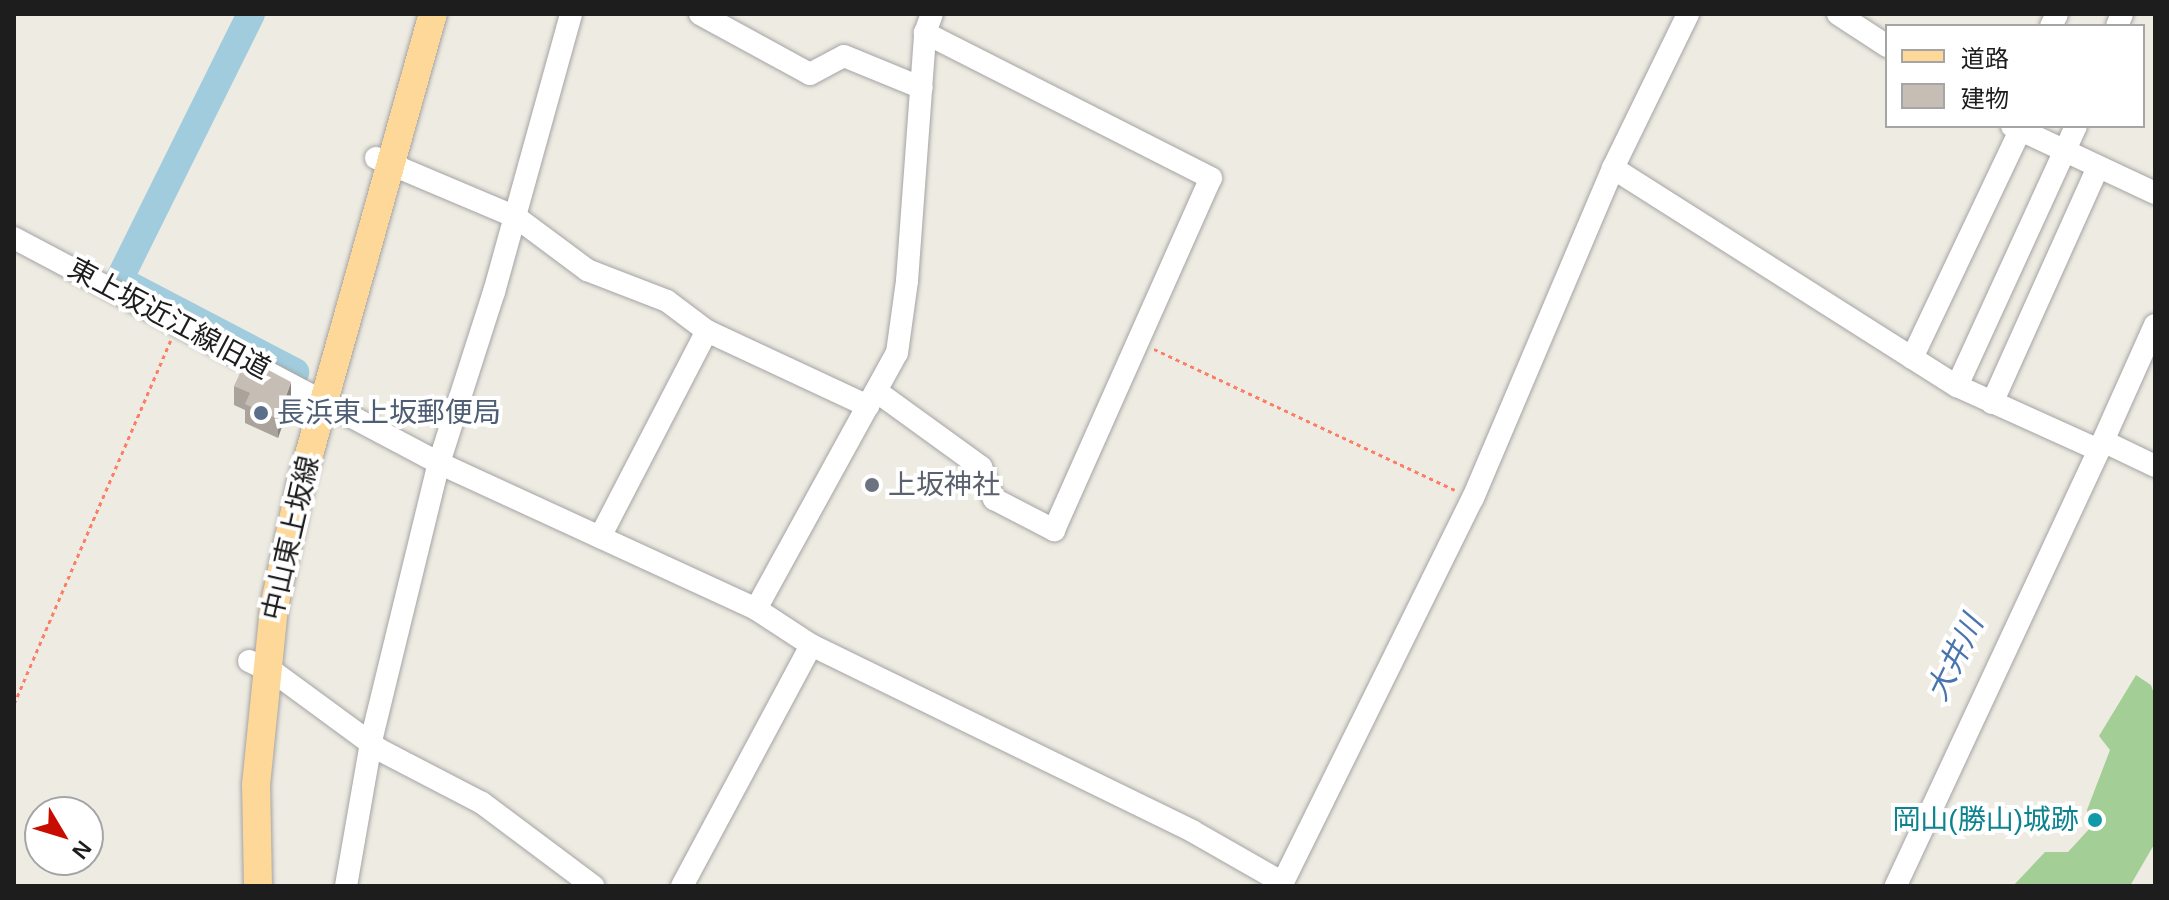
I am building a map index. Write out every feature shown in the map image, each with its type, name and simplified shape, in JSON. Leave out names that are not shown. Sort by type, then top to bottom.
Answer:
[{"type":"main road","name":"中山東上坂線","points":[[383,162],[416,14]]},
{"type":"main road","name":"中山東上坂線","points":[[243,886],[241,783],[257,663],[290,532],[316,398],[383,162],[433,14]]},
{"type":"main road","name":"中山東上坂線","points":[[257,663],[258,886]]},
{"type":"street","points":[[346,886],[371,743],[439,463],[516,217],[571,14]]},
{"type":"street","points":[[700,14],[810,74],[844,56],[922,88]]},
{"type":"street","points":[[1282,884],[1473,498],[1613,168],[1688,14]]},
{"type":"street","points":[[1838,14],[1863,21],[1885,44]]},
{"type":"street","points":[[383,162],[516,217],[587,270],[667,301],[707,331],[872,398],[981,467],[994,499],[1054,530],[1211,178],[929,24],[897,353],[872,398],[756,609]]},
{"type":"street","points":[[1912,358],[2016,128],[2155,193]]},
{"type":"street","points":[[1957,386],[2075,128]]},
{"type":"street","points":[[1992,403],[2098,167]]},
{"type":"street","points":[[1613,168],[1957,386],[1992,403],[2155,466]]},
{"type":"street","name":"東上坂近江線旧道","points":[[14,238],[439,463],[756,609],[811,645],[1192,831],[1282,884]]},
{"type":"street","points":[[1896,886],[2155,325]]},
{"type":"street","points":[[600,537],[707,331]]},
{"type":"street","points":[[682,886],[811,645]]},
{"type":"street","points":[[257,663],[371,743],[482,803],[593,886]]},
{"type":"path","points":[[14,704],[177,324]]},
{"type":"path","points":[[1138,341],[1473,498]]},
{"type":"green space","points":[[2136,675],[2151,685],[2155,697],[2155,843],[2130,886],[2013,886],[2045,852],[2068,852],[2090,828],[2087,810],[2110,750],[2099,736]]},
{"type":"building","points":[[261,366],[291,382],[278,419],[245,404],[250,393],[234,386],[241,371],[255,378]]},
{"type":"waterway","points":[[251,14],[119,280],[295,372]]},
{"type":"place","name":"長浜東上坂郵便局","points":[[261,413]]},
{"type":"place","name":"上坂神社","points":[[872,485]]},
{"type":"place","name":"岡山(勝山)城跡","points":[[2095,820]]},
{"type":"water label","name":"大井川","points":[[1955,658]]}]
